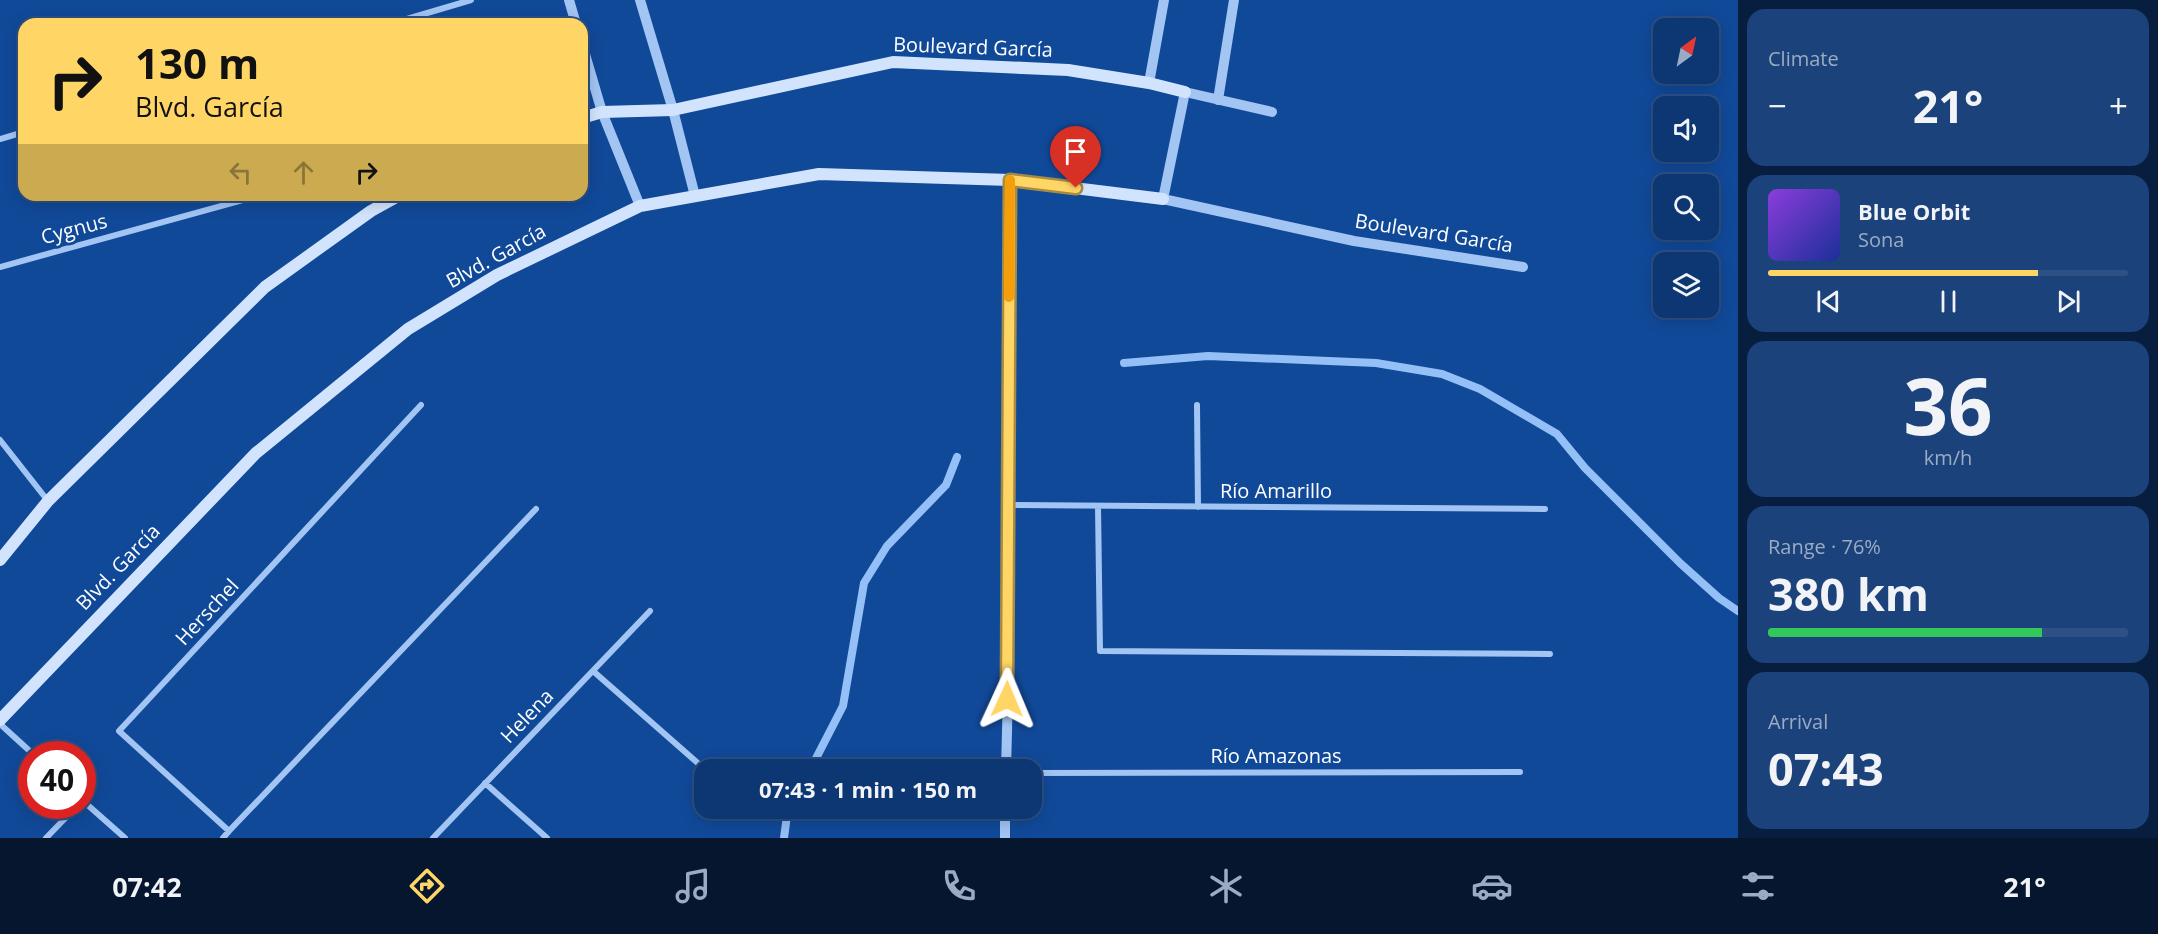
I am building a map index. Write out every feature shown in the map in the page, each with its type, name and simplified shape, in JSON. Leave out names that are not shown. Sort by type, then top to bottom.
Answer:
[{"type":"main road","name":"Boulevard García","points":[[673,110],[893,62],[1068,69],[1149,83],[1185,93]]},
{"type":"main road","points":[[588,116],[602,112],[673,110]]},
{"type":"main road","name":"Blvd. García","points":[[0,722],[255,453],[408,329],[497,275],[640,206],[819,174],[1010,180],[1163,199]]},
{"type":"main road","points":[[0,561],[48,501],[265,287],[371,211],[389,201]]},
{"type":"street","points":[[410,18],[471,0]]},
{"type":"street","points":[[569,0],[574,18]]},
{"type":"street","points":[[640,0],[673,110],[695,196]]},
{"type":"street","points":[[1149,83],[1164,0]]},
{"type":"street","points":[[1218,100],[1234,0]]},
{"type":"street","points":[[588,64],[602,112],[640,206]]},
{"type":"street","points":[[1163,199],[1185,93]]},
{"type":"street","name":"Boulevard García","points":[[1185,93],[1272,112]]},
{"type":"street","points":[[0,139],[18,134]]},
{"type":"street","points":[[1006,759],[1010,180]]},
{"type":"street","name":"Boulevard García","points":[[1163,199],[1354,241],[1523,267]]},
{"type":"street","name":"Cygnus","points":[[0,267],[239,201]]},
{"type":"street","name":"Herschel","points":[[229,831],[119,731],[421,405]]},
{"type":"street","points":[[1197,405],[1198,507]]},
{"type":"street","points":[[0,440],[48,501]]},
{"type":"street","name":"Río Amarillo","points":[[1008,505],[1545,509]]},
{"type":"street","points":[[1098,506],[1100,651],[1550,654]]},
{"type":"street","points":[[223,838],[536,509]]},
{"type":"street","name":"Helena","points":[[433,838],[650,611]]},
{"type":"street","points":[[592,670],[694,760]]},
{"type":"street","points":[[0,722],[20,741]]},
{"type":"street","name":"Río Amazonas","points":[[1042,773],[1520,772]]},
{"type":"street","points":[[485,783],[547,838]]},
{"type":"street","points":[[96,812],[125,838]]},
{"type":"street","points":[[46,838],[64,819]]},
{"type":"street","points":[[1005,819],[1005,838]]},
{"type":"waterway","points":[[1124,363],[1208,356],[1376,363],[1442,374],[1480,389],[1557,434],[1585,468],[1680,563],[1719,598],[1738,611]]},
{"type":"waterway","points":[[816,759],[843,706],[864,583],[887,546],[946,485],[957,457]]},
{"type":"waterway","points":[[784,838],[787,819]]},
{"type":"slow traffic","points":[[1009,297],[1010,180]]},
{"type":"route","points":[[1007,699],[1010,180],[1076,188]]}]
